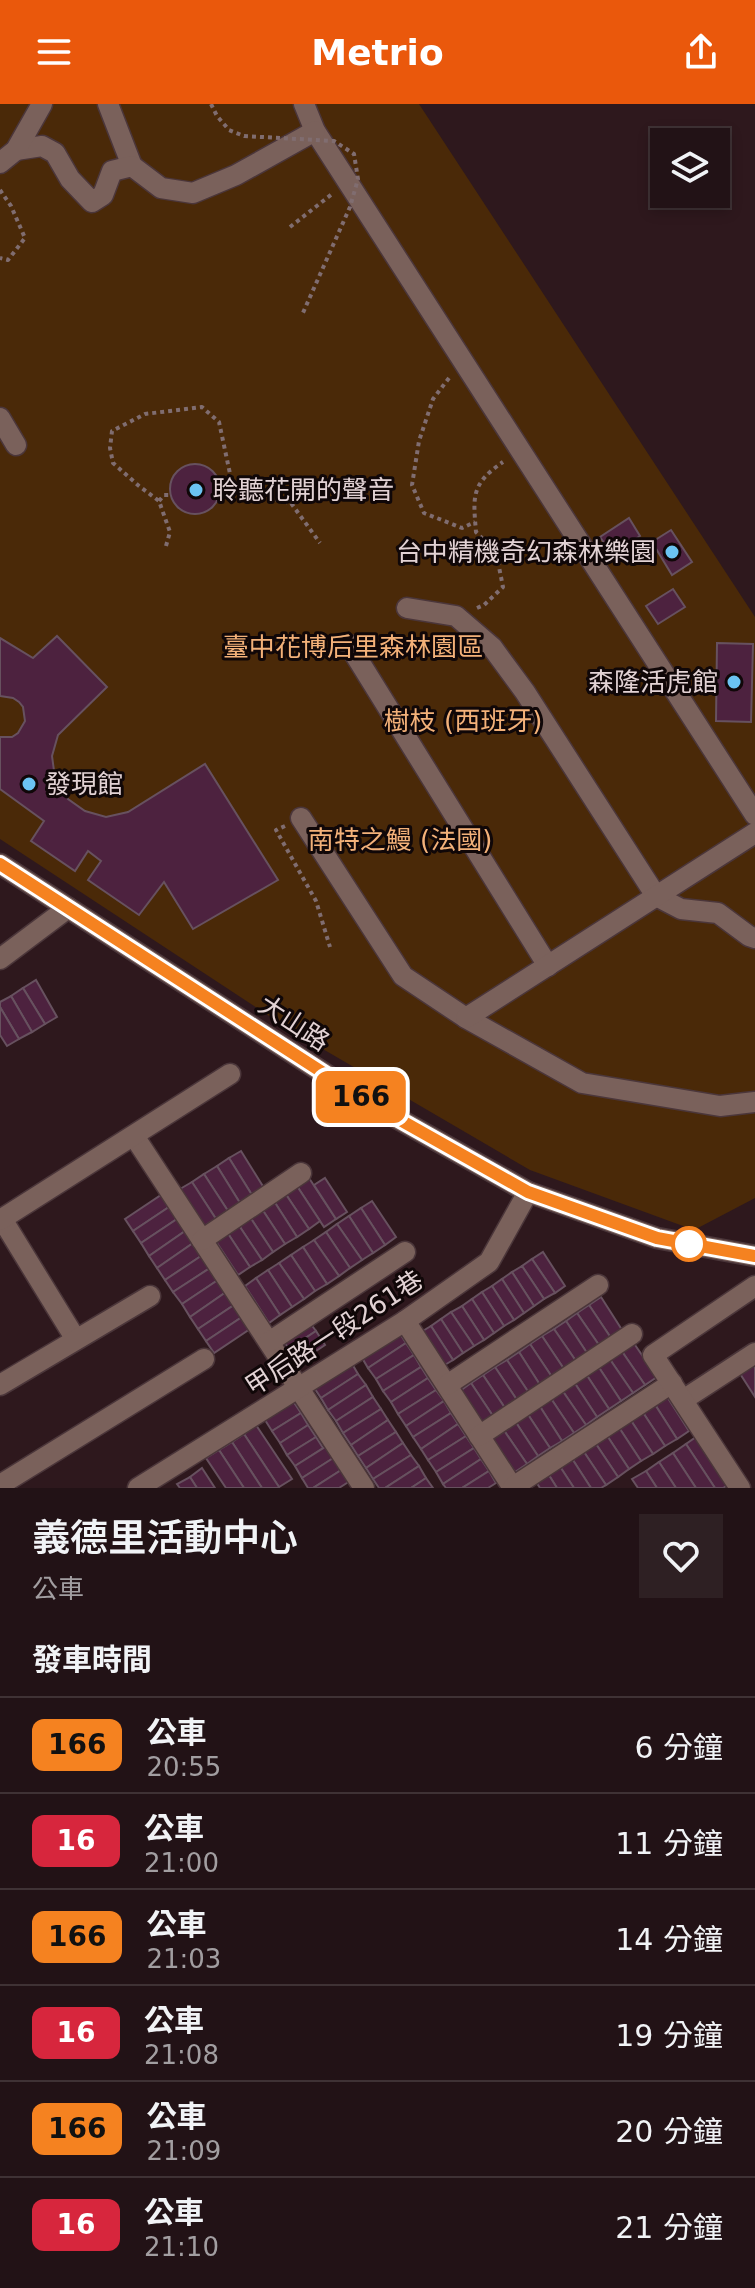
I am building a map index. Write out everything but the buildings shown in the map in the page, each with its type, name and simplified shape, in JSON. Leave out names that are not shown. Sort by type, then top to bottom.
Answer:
[{"type":"street","points":[[8,156],[42,104]]},
{"type":"street","points":[[108,104],[132,166],[161,188],[193,193],[236,175],[315,131]]},
{"type":"street","points":[[304,104],[315,131],[755,815]]},
{"type":"street","points":[[8,156],[42,146],[55,153],[70,179],[92,202],[103,195],[112,171],[132,166]]},
{"type":"street","points":[[0,418],[16,445]]},
{"type":"street","points":[[407,608],[456,616],[492,647],[525,692],[656,896],[681,909],[718,913],[755,938]]},
{"type":"street","points":[[349,645],[548,966]]},
{"type":"street","points":[[301,818],[403,976],[466,1018],[582,1083],[720,1106],[755,1102]]},
{"type":"street","points":[[466,1018],[755,833]]},
{"type":"street","name":"大山路","points":[[0,864],[370,1103],[528,1192],[657,1238],[755,1256]]},
{"type":"street","points":[[0,959],[68,908]]},
{"type":"street","points":[[75,1338],[1,1219],[230,1074]]},
{"type":"street","points":[[134,1136],[364,1488]]},
{"type":"street","points":[[202,1240],[301,1173]]},
{"type":"street","name":"甲后路一段261巷","points":[[138,1488],[405,1321],[489,1262],[528,1192]]},
{"type":"street","points":[[269,1342],[405,1252]]},
{"type":"street","points":[[447,1385],[598,1285]]},
{"type":"street","points":[[743,1485],[653,1355],[755,1286]]},
{"type":"street","points":[[0,1385],[150,1296]]},
{"type":"street","points":[[405,1321],[513,1488],[678,1391],[755,1353]]},
{"type":"street","points":[[479,1436],[632,1334]]},
{"type":"street","points":[[0,1485],[204,1359]]},
{"type":"path","points":[[211,104],[229,130],[244,136],[334,141],[354,154],[358,179],[350,207],[302,315]]},
{"type":"path","points":[[290,227],[348,183]]},
{"type":"path","points":[[0,190],[25,238],[8,260],[0,258]]},
{"type":"path","points":[[464,360],[433,399],[419,441],[412,485],[424,513],[462,528],[475,522]]},
{"type":"path","points":[[166,546],[170,532],[159,501],[113,463],[110,448],[112,431],[145,414],[202,407],[219,422],[232,483],[247,496],[291,503],[320,543]]},
{"type":"path","points":[[456,616],[484,605],[503,587],[496,552],[476,532],[474,494],[489,472],[520,450]]},
{"type":"path","points":[[220,488],[227,488],[232,483]]},
{"type":"path","points":[[159,501],[164,495],[171,495]]},
{"type":"path","points":[[301,818],[276,830],[316,901],[330,947]]},
{"type":"green space","name":"臺中花博后里森林園區","points":[[0,104],[419,104],[755,617],[755,1198],[694,1230],[530,1170],[292,1031],[0,839]]},
{"type":"bus line","name":"166","points":[[0,864],[370,1103],[528,1192],[657,1238],[755,1256]]},
{"type":"place","name":"聆聽花開的聲音","points":[[196,490]]},
{"type":"place","name":"台中精機奇幻森林樂園","points":[[672,552]]},
{"type":"place","name":"森隆活虎館","points":[[734,682]]},
{"type":"place","name":"發現館","points":[[29,784]]},
{"type":"park label","name":"樹枝 (西班牙)","points":[[463,721]]},
{"type":"park label","name":"南特之鰻 (法國)","points":[[400,840]]}]
